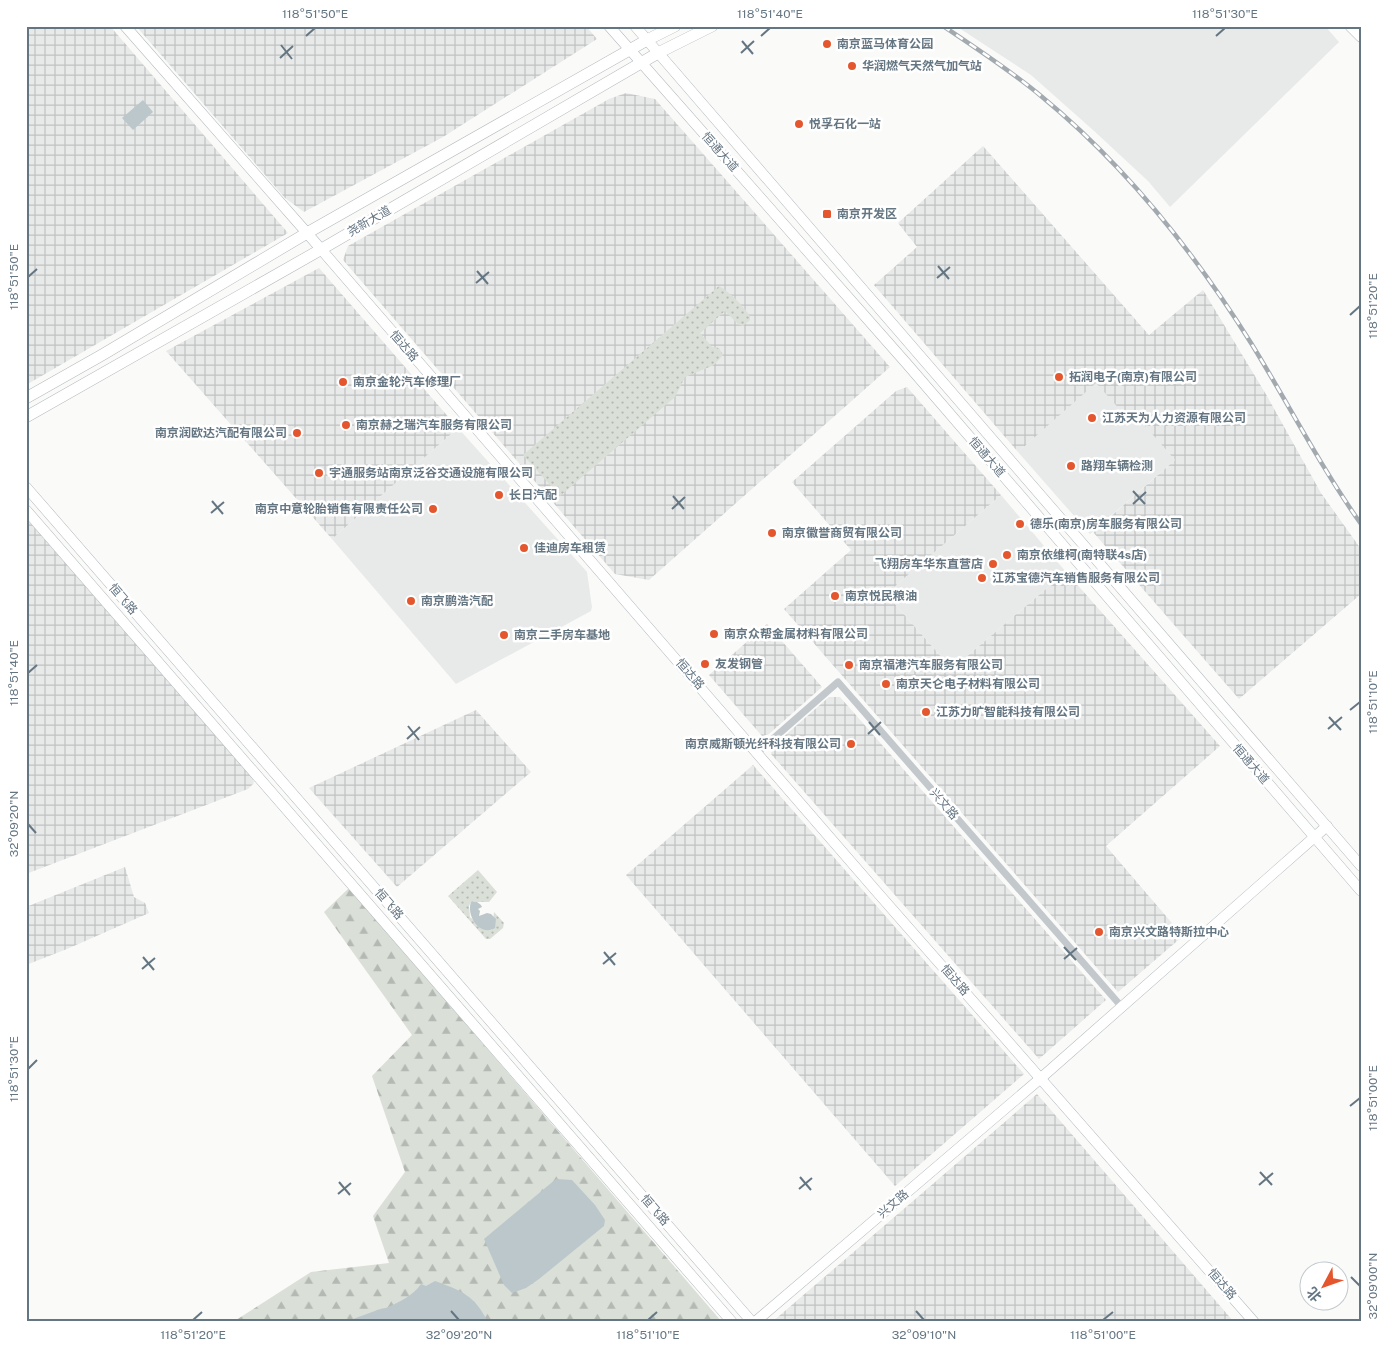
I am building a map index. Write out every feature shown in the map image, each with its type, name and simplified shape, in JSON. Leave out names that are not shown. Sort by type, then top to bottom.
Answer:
[{"type":"main road","name":"恒达路","points":[[125,26],[1254,1322]]},
{"type":"main road","name":"恒通大道","points":[[609,26],[906,364],[1361,890]]},
{"type":"main road","name":"恒通大道","points":[[635,26],[1361,866]]},
{"type":"main road","name":"尧新大道","points":[[26,398],[306,233],[629,50],[675,26]]},
{"type":"main road","name":"尧新大道","points":[[26,417],[320,250],[658,53],[712,26]]},
{"type":"main road","points":[[1350,26],[1361,38]]},
{"type":"main road","name":"恒飞路","points":[[26,487],[754,1322]]},
{"type":"main road","name":"恒飞路","points":[[26,510],[732,1322]]},
{"type":"main road","name":"兴文路","points":[[754,1322],[1041,1078],[1327,826]]},
{"type":"street","name":"兴文路","points":[[758,752],[838,682],[1122,1006]]},
{"type":"shaded area","points":[[26,26],[110,26],[288,233],[26,385]]},
{"type":"shaded area","points":[[136,26],[586,26],[597,39],[443,137],[304,212],[285,198]]},
{"type":"shaded area","points":[[956,26],[1325,26],[1339,42],[1170,207],[1148,181],[1031,75]]},
{"type":"shaded area","points":[[626,93],[655,99],[890,367],[649,580],[615,574],[343,260],[348,246],[609,99]]},
{"type":"shaded area","points":[[143,100],[153,112],[133,130],[122,118]]},
{"type":"shaded area","points":[[983,146],[1149,335],[1203,290],[1267,396],[1321,493],[1361,549],[1361,594],[1239,699],[1093,532],[1175,460],[1139,419],[1133,424],[1096,383],[1018,452],[874,285],[917,247],[898,223]]},
{"type":"shaded area","points":[[319,268],[458,428],[332,539],[166,351]]},
{"type":"shaded area","points":[[1096,382],[1133,424],[1139,418],[1175,460],[1090,534],[1018,452]]},
{"type":"shaded area","points":[[907,387],[1001,495],[886,594],[952,669],[1066,572],[1220,746],[1106,846],[1183,936],[1118,992],[784,609],[851,550],[792,482],[896,391]]},
{"type":"shaded area","points":[[458,428],[587,572],[592,607],[591,611],[456,684],[332,539]]},
{"type":"shaded area","name":"江苏宝德汽车销售服务有限公司","points":[[1001,495],[1066,572],[952,669],[886,594]]},
{"type":"shaded area","points":[[26,518],[252,776],[254,783],[248,789],[26,874]]},
{"type":"shaded area","points":[[767,624],[822,687],[769,734],[762,736],[709,675]]},
{"type":"shaded area","points":[[829,697],[840,697],[1106,1000],[1039,1059],[771,754],[773,746]]},
{"type":"shaded area","points":[[476,710],[531,772],[397,887],[309,788]]},
{"type":"shaded area","points":[[753,765],[1024,1074],[895,1186],[626,875]]},
{"type":"shaded area","points":[[125,867],[134,897],[145,903],[149,913],[26,965],[26,907]]},
{"type":"shaded area","points":[[471,902],[477,902],[481,905],[482,907],[478,909],[480,911],[479,916],[487,913],[496,919],[495,928],[484,930],[476,924],[472,919]]},
{"type":"shaded area","points":[[1037,1094],[1234,1322],[772,1322],[906,1207]]},
{"type":"shaded area","points":[[556,1179],[572,1180],[595,1205],[605,1220],[604,1226],[539,1279],[526,1288],[512,1293],[504,1285],[484,1239]]},
{"type":"shaded area","points":[[435,1281],[466,1295],[478,1306],[488,1322],[334,1322],[353,1319],[386,1308],[410,1295],[421,1284],[426,1286]]},
{"type":"green space","points":[[719,286],[740,303],[750,316],[750,320],[743,326],[739,325],[725,311],[700,333],[712,347],[719,348],[723,355],[714,365],[685,377],[675,397],[560,496],[523,455]]},
{"type":"green space","points":[[478,870],[497,892],[489,902],[471,902],[469,906],[470,917],[483,929],[492,930],[494,912],[504,923],[503,928],[490,939],[486,939],[448,896]]},
{"type":"green space","points":[[349,888],[722,1322],[233,1322],[311,1272],[389,1263],[373,1216],[405,1172],[372,1076],[412,1035],[324,912]]},
{"type":"railway","points":[[943,26],[1041,96],[1101,151],[1156,211],[1182,243],[1229,309],[1332,480],[1361,524]]},
{"type":"place","name":"南京蓝马体育公园","points":[[827,44]]},
{"type":"place","name":"华润燃气天然气加气站","points":[[852,66]]},
{"type":"place","name":"悦孚石化一站","points":[[799,124]]},
{"type":"place","name":"南京开发区","points":[[827,214]]},
{"type":"place","name":"拓润电子(南京)有限公司","points":[[1059,377]]},
{"type":"place","name":"南京金轮汽车修理厂","points":[[343,382]]},
{"type":"place","name":"江苏天为人力资源有限公司","points":[[1092,418]]},
{"type":"place","name":"南京赫之瑞汽车服务有限公司","points":[[346,425]]},
{"type":"place","name":"南京润欧达汽配有限公司","points":[[297,433]]},
{"type":"place","name":"路翔车辆检测","points":[[1071,466]]},
{"type":"place","name":"宇通服务站南京泛谷交通设施有限公司","points":[[319,473]]},
{"type":"place","name":"长日汽配","points":[[499,495]]},
{"type":"place","name":"南京中意轮胎销售有限责任公司","points":[[433,509]]},
{"type":"place","name":"德乐(南京)房车服务有限公司","points":[[1020,524]]},
{"type":"place","name":"南京徽誉商贸有限公司","points":[[772,533]]},
{"type":"place","name":"佳迪房车租赁","points":[[524,548]]},
{"type":"place","name":"南京依维柯(南特联4s店)","points":[[1007,555]]},
{"type":"place","name":"飞翔房车华东直营店","points":[[993,564]]},
{"type":"place","name":"江苏宝德汽车销售服务有限公司","points":[[982,578]]},
{"type":"place","name":"南京悦民粮油","points":[[835,596]]},
{"type":"place","name":"南京鹏浩汽配","points":[[411,601]]},
{"type":"place","name":"南京众帮金属材料有限公司","points":[[714,634]]},
{"type":"place","name":"南京二手房车基地","points":[[504,635]]},
{"type":"place","name":"友发钢管","points":[[705,664]]},
{"type":"place","name":"南京福港汽车服务有限公司","points":[[849,665]]},
{"type":"place","name":"南京天仑电子材料有限公司","points":[[886,684]]},
{"type":"place","name":"江苏力旷智能科技有限公司","points":[[926,712]]},
{"type":"place","name":"南京威斯顿光纤科技有限公司","points":[[851,744]]},
{"type":"place","name":"南京兴文路特斯拉中心","points":[[1099,932]]}]
